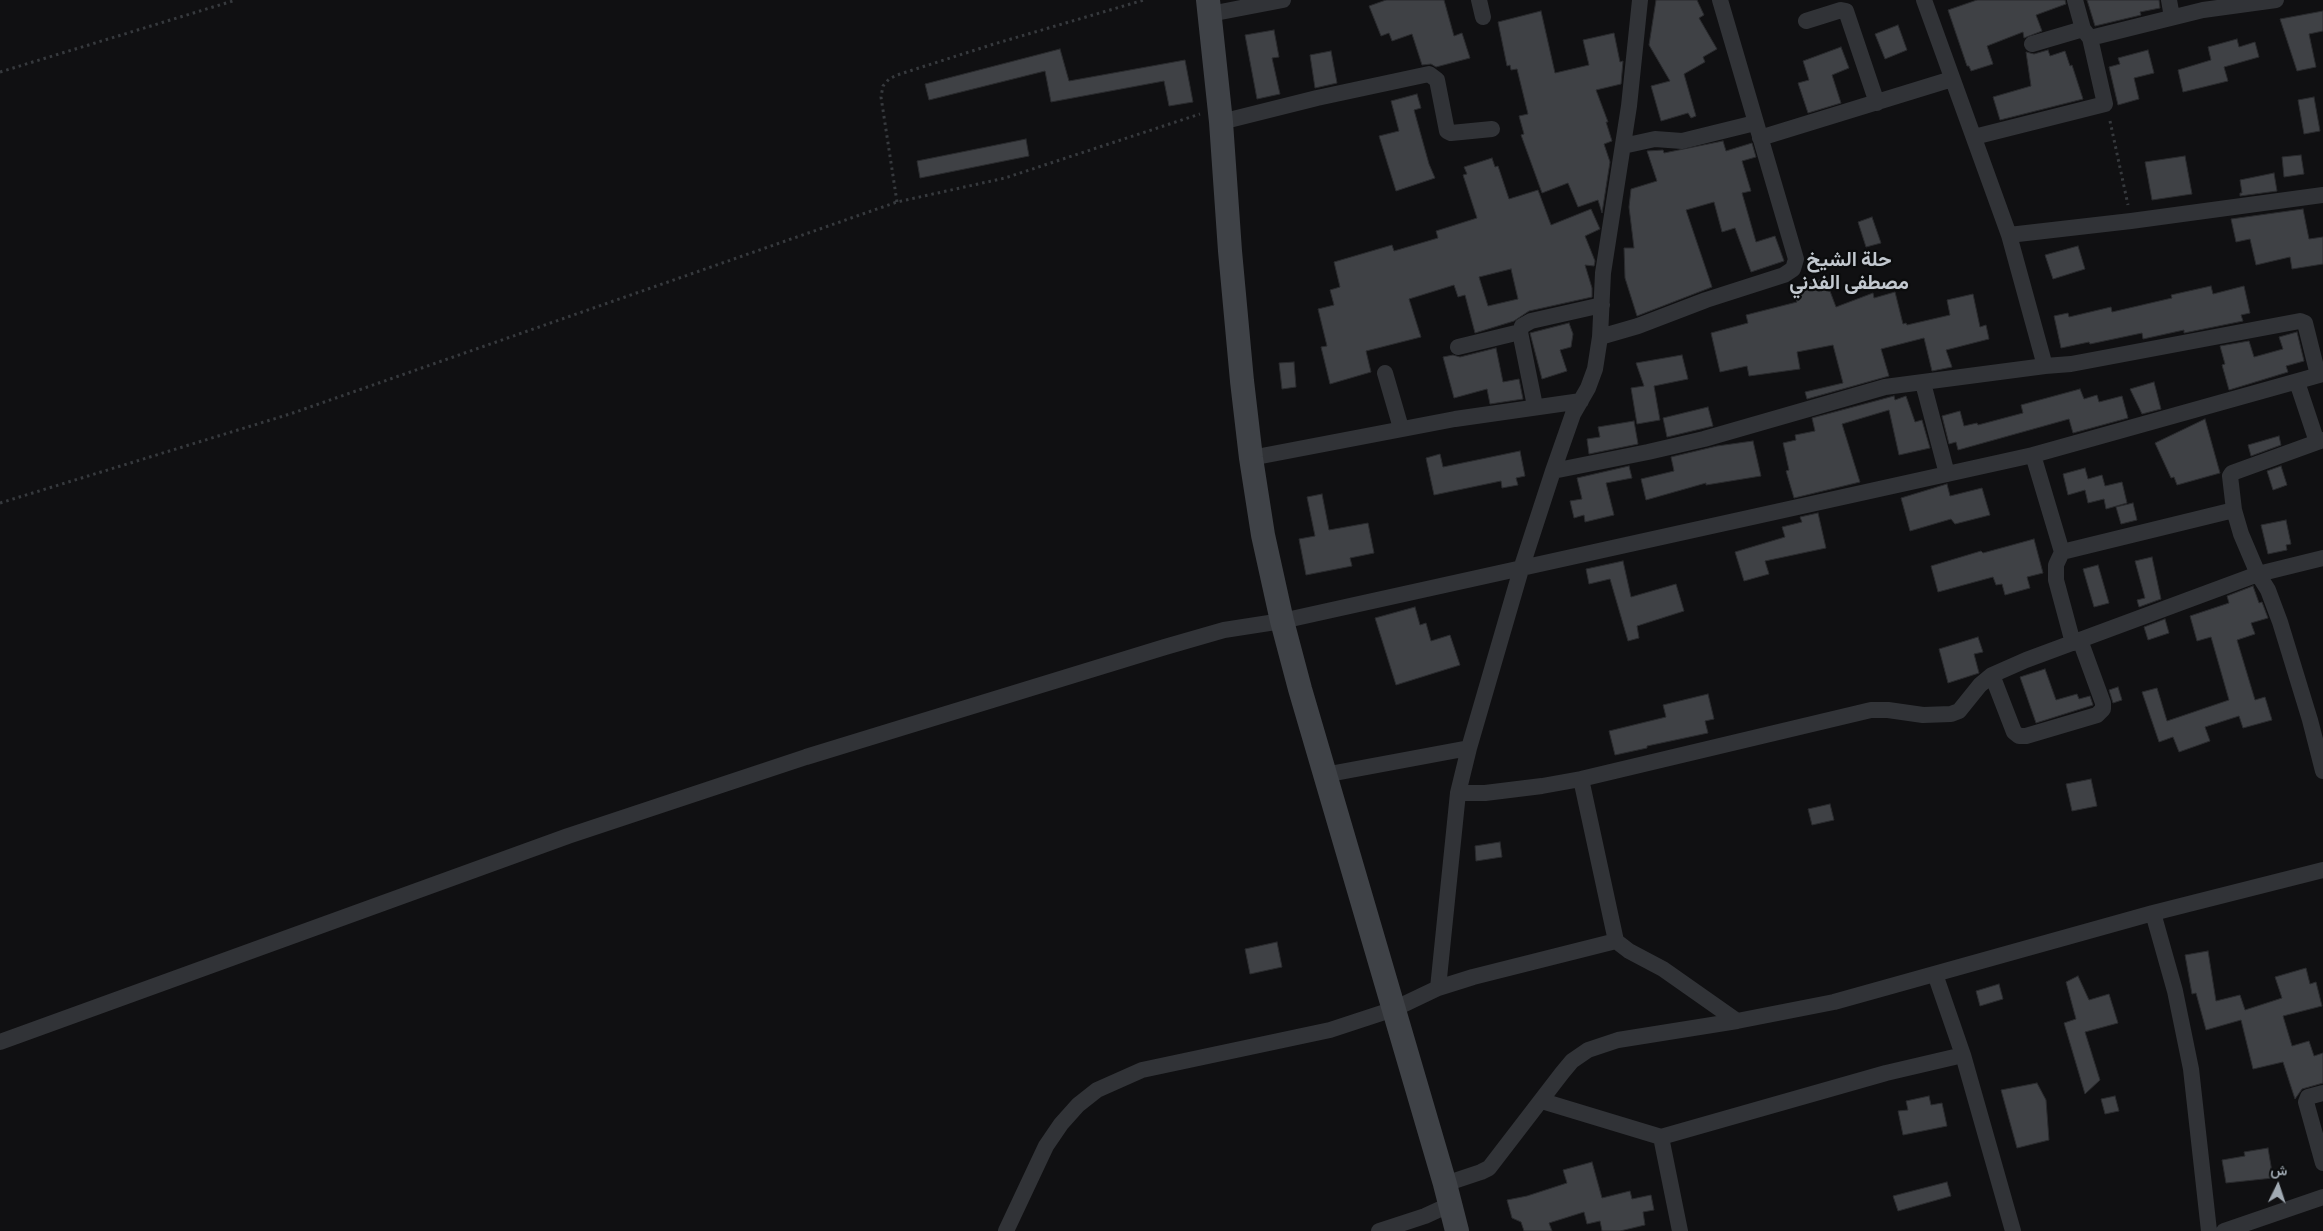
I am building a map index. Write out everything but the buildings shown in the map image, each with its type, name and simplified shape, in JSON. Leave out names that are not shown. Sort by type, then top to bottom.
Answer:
[{"type":"street","points":[[1283,0],[1209,7],[1220,114],[1230,251],[1251,458],[1263,535],[1282,621],[1324,775],[1394,1009],[1457,1231]]},
{"type":"street","points":[[1479,0],[1483,17]]},
{"type":"street","points":[[1438,988],[1458,793],[1469,748],[1522,566],[1553,470],[1573,414],[1595,369],[1600,337],[1603,273],[1629,106],[1640,0]]},
{"type":"street","points":[[1600,337],[1638,326],[1706,300],[1784,275],[1793,270],[1796,259],[1720,0]]},
{"type":"street","points":[[1924,0],[2010,235],[2045,366]]},
{"type":"street","points":[[1974,137],[2104,104],[2087,34],[2075,0]]},
{"type":"street","points":[[2169,0],[2172,18]]},
{"type":"street","points":[[2032,44],[2172,18],[2202,10],[2276,0]]},
{"type":"street","points":[[1806,21],[1841,10],[1846,11],[1877,104]]},
{"type":"street","points":[[1220,114],[1317,98],[1429,74],[1437,80],[1447,131],[1451,133],[1492,129]]},
{"type":"street","points":[[1623,146],[1655,139],[1682,141],[1758,130],[1877,104],[1952,79]]},
{"type":"street","points":[[2010,235],[2131,222],[2323,194]]},
{"type":"street","points":[[1535,406],[1520,332],[1522,326],[1531,321],[1602,305]]},
{"type":"street","points":[[0,1042],[568,836],[806,757],[1165,646],[1224,630],[1282,621],[1522,566],[1818,504],[2034,455],[2320,374],[2305,323],[2300,321],[2071,364],[1885,387],[1648,452],[1553,470]]},
{"type":"street","points":[[1458,347],[1520,332]]},
{"type":"street","points":[[1385,373],[1401,428]]},
{"type":"street","points":[[2297,382],[2320,441],[2230,475],[2234,510],[2241,534],[2258,574],[2268,590],[2317,718],[2323,771]]},
{"type":"street","points":[[1923,383],[1948,474]]},
{"type":"street","points":[[1251,458],[1401,428],[1535,406],[1581,401]]},
{"type":"street","points":[[1992,675],[2014,732],[2019,736],[2026,736],[2097,714],[2103,709],[2103,703],[2076,642],[2056,580],[2056,565],[2062,552],[2034,455]]},
{"type":"street","points":[[2062,552],[2234,510]]},
{"type":"street","points":[[1458,793],[1485,793],[1581,779],[1871,710],[1888,710],[1923,715],[1951,714],[1959,710],[1980,685],[1992,675],[2258,574],[2323,558]]},
{"type":"street","points":[[1324,775],[1469,748]]},
{"type":"street","points":[[1581,779],[1616,941],[1629,951],[1663,969],[1737,1021]]},
{"type":"street","points":[[1379,1231],[1418,1219],[1447,1195],[1489,1168],[1572,1061],[1588,1050],[1618,1040],[1737,1021],[1834,1002],[2153,913],[2323,870]]},
{"type":"street","points":[[2153,913],[2176,992],[2190,1069],[2209,1231]]},
{"type":"street","points":[[1006,1231],[1046,1146],[1078,1105],[1097,1090],[1142,1070],[1321,1032],[1394,1009],[1438,988],[1502,969],[1616,941]]},
{"type":"street","points":[[1935,974],[1963,1055],[2013,1231]]},
{"type":"street","points":[[1542,1101],[1661,1137],[1886,1073],[1963,1055]]},
{"type":"street","points":[[2323,1093],[2308,1097],[2306,1102],[2323,1163]]},
{"type":"street","points":[[1661,1137],[1680,1231]]},
{"type":"street","points":[[2224,1231],[2323,1198]]},
{"type":"path","points":[[0,72],[236,0]]},
{"type":"path","points":[[897,202],[881,96],[883,86],[889,80],[897,75],[986,47],[1144,0]]},
{"type":"path","points":[[2104,104],[2108,108],[2127,200]]},
{"type":"path","points":[[0,503],[290,414],[897,202],[1012,176],[1220,114]]},
{"type":"district","name":"حلة الشيخ مصطفى الفدني","points":[[1849,274]]}]
